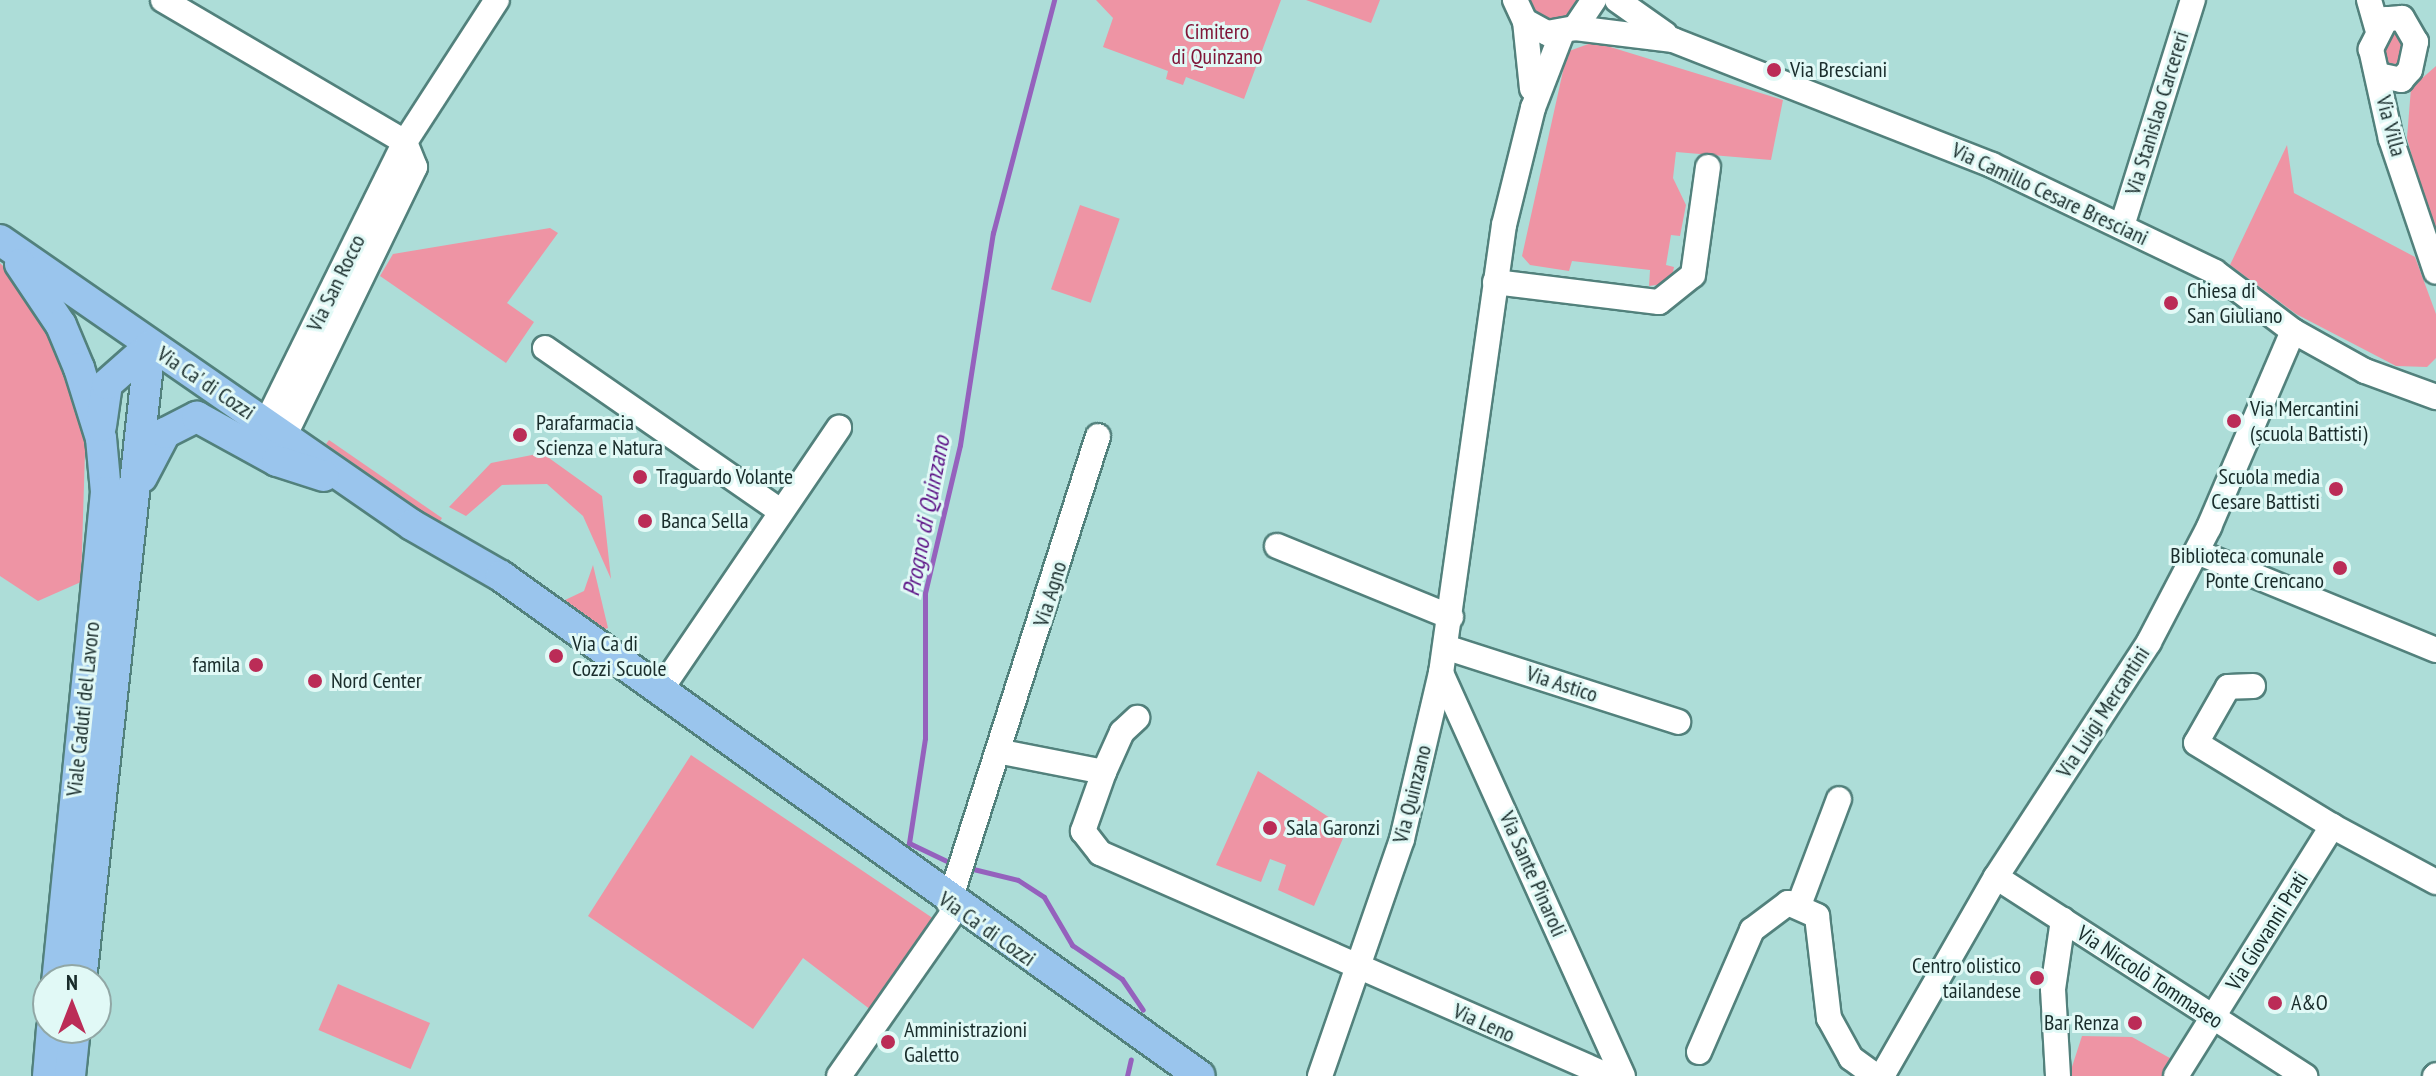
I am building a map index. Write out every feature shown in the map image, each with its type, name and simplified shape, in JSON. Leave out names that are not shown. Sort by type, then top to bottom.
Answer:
[{"type":"main road","name":"Via Ca' di Cozzi","points":[[2,242],[150,346],[282,424],[356,487],[412,525],[470,554],[662,688],[775,779],[954,899],[1200,1076]]},
{"type":"main road","name":"Viale Caduti del Lavoro","points":[[2,242],[61,325],[101,438]]},
{"type":"main road","name":"Viale Caduti del Lavoro","points":[[59,964],[106,492],[101,438],[107,384],[150,346]]},
{"type":"main road","name":"Viale Caduti del Lavoro","points":[[83,964],[129,516],[150,346]]},
{"type":"main road","name":"Viale Caduti del Lavoro","points":[[129,516],[155,445],[197,417],[277,461],[356,487]]},
{"type":"main road","name":"Via Ca' di Cozzi","points":[[412,525],[458,569],[689,732],[775,779]]},
{"type":"main road","points":[[48,1076],[51,1044]]},
{"type":"main road","points":[[70,1076],[73,1044]]},
{"type":"street","points":[[163,0],[405,142]]},
{"type":"street","name":"Via San Rocco","points":[[282,424],[405,142],[497,0]]},
{"type":"street","name":"Via Quinzano","points":[[1320,1076],[1402,839],[1441,673],[1495,282],[1533,108],[1569,30],[1594,0]]},
{"type":"street","name":"Via Camillo Cesare Bresciani","points":[[1617,0],[1673,40],[1992,165],[2122,226],[2215,272],[2293,331],[2407,388],[2436,397]]},
{"type":"street","name":"Via Stanislao Carcereri","points":[[2122,226],[2193,0]]},
{"type":"street","name":"Via Quinzano","points":[[1517,7],[1569,30]]},
{"type":"street","name":"Via Quinzano","points":[[1517,7],[1533,108]]},
{"type":"street","name":"Via Villa","points":[[2390,78],[2416,42],[2408,9],[2368,9],[2371,49],[2390,78],[2405,177],[2436,272]]},
{"type":"street","name":"Via Camillo Cesare Bresciani","points":[[1569,30],[1673,40]]},
{"type":"street","points":[[1495,282],[1633,302],[1659,302],[1680,290],[1693,275],[1708,167]]},
{"type":"street","name":"Via Luigi Mercantini","points":[[1882,1076],[1996,877],[2149,642],[2197,552],[2293,331]]},
{"type":"street","points":[[545,348],[780,511]]},
{"type":"street","points":[[2407,388],[2436,379]]},
{"type":"street","points":[[662,688],[839,428]]},
{"type":"street","name":"Via Agno","points":[[839,1076],[954,899],[970,856],[1098,436]]},
{"type":"street","points":[[1277,546],[1451,617]]},
{"type":"street","points":[[2197,552],[2436,650]]},
{"type":"street","name":"Via Astico","points":[[1445,647],[1678,722]]},
{"type":"street","name":"Via Sante Pinaroli","points":[[1441,673],[1623,1076]]},
{"type":"street","points":[[2253,686],[2228,687],[2196,743],[2332,826],[2436,882]]},
{"type":"street","points":[[1137,718],[1122,732],[1083,831],[1100,853],[1360,967]]},
{"type":"street","points":[[1002,752],[1104,772]]},
{"type":"street","points":[[1799,905],[1839,799]]},
{"type":"street","name":"Via Giovanni Prati","points":[[2176,1076],[2332,826]]},
{"type":"street","name":"Via Niccolò Tommaseo","points":[[1996,877],[2305,1076]]},
{"type":"street","points":[[1699,1052],[1752,930],[1775,907],[1799,905],[1817,916],[1826,945],[1833,1028],[1851,1058],[1876,1076]]},
{"type":"street","points":[[2058,1076],[2053,989],[2063,920]]},
{"type":"street","name":"Via Leno","points":[[1360,967],[1609,1076]]},
{"type":"green space","name":"Cimitero di Quinzano","points":[[1096,0],[1281,0],[1244,99],[1186,77],[1183,85],[1166,79],[1168,71],[1103,47],[1113,18]]},
{"type":"green space","name":"Cimitero di Quinzano","points":[[1306,0],[1380,0],[1371,23]]},
{"type":"green space","points":[[1525,0],[1580,0],[1565,19],[1547,22]]},
{"type":"green space","points":[[2394,34],[2400,35],[2408,43],[2408,55],[2400,63],[2394,64],[2388,63],[2380,55],[2379,49],[2380,43],[2388,35]]},
{"type":"green space","points":[[1594,42],[1783,100],[1771,160],[1676,152],[1673,178],[1686,205],[1680,236],[1671,235],[1666,265],[1674,267],[1672,277],[1663,284],[1649,286],[1650,270],[1572,261],[1569,271],[1530,265],[1522,256],[1565,62],[1569,51]]},
{"type":"green space","points":[[2436,66],[2436,246],[2407,138],[2411,88]]},
{"type":"green space","points":[[2287,145],[2294,193],[2415,257],[2436,314],[2436,358],[2427,367],[2396,366],[2296,314],[2230,265]]},
{"type":"green space","points":[[1080,205],[1120,219],[1091,303],[1051,289]]},
{"type":"green space","points":[[550,228],[558,233],[507,303],[534,322],[506,363],[380,276],[393,254]]},
{"type":"green space","points":[[0,263],[40,302],[86,419],[81,582],[38,601],[0,576]]},
{"type":"green space","points":[[329,440],[442,518],[439,523],[326,444]]},
{"type":"green space","points":[[542,453],[602,496],[611,579],[583,516],[547,484],[502,485],[466,516],[449,507],[491,463]]},
{"type":"green space","points":[[593,565],[608,628],[605,629],[565,600],[584,591]]},
{"type":"green space","points":[[691,755],[937,921],[871,1010],[803,958],[753,1029],[588,916]]},
{"type":"green space","points":[[1258,771],[1347,829],[1314,906],[1278,890],[1286,865],[1270,859],[1261,882],[1216,865]]},
{"type":"green space","points":[[338,984],[430,1023],[411,1069],[318,1030]]},
{"type":"green space","points":[[2082,1036],[2132,1037],[2177,1062],[2168,1076],[2069,1076]]},
{"type":"waterway","name":"Progno di Quinzano","points":[[955,865],[909,843],[925,738],[925,593],[960,445],[993,233],[1054,0]]},
{"type":"waterway","name":"Progno di Quinzano","points":[[969,868],[1018,880],[1044,897],[1072,945],[1122,979],[1143,1010]]},
{"type":"waterway","name":"Progno di Quinzano","points":[[1127,1076],[1131,1059]]},
{"type":"place","name":"Via Bresciani","points":[[1774,70]]},
{"type":"place","name":"Chiesa di San Giuliano","points":[[2171,303]]},
{"type":"place","name":"Via Mercantini (scuola Battisti)","points":[[2234,421]]},
{"type":"place","name":"Parafarmacia Scienza e Natura","points":[[520,435]]},
{"type":"place","name":"Traguardo Volante","points":[[640,477]]},
{"type":"place","name":"Scuola media Cesare Battisti","points":[[2336,489]]},
{"type":"place","name":"Banca Sella","points":[[645,521]]},
{"type":"place","name":"Biblioteca comunale Ponte Crencano","points":[[2340,568]]},
{"type":"place","name":"Via Ca di Cozzi Scuole","points":[[556,656]]},
{"type":"place","name":"famila","points":[[256,665]]},
{"type":"place","name":"Nord Center","points":[[315,681]]},
{"type":"place","name":"Sala Garonzi","points":[[1270,828]]},
{"type":"place","name":"Centro olistico tailandese","points":[[2037,978]]},
{"type":"place","name":"A&O","points":[[2275,1003]]},
{"type":"place","name":"Bar Renza","points":[[2135,1023]]},
{"type":"place","name":"Amministrazioni Galetto","points":[[888,1042]]}]
